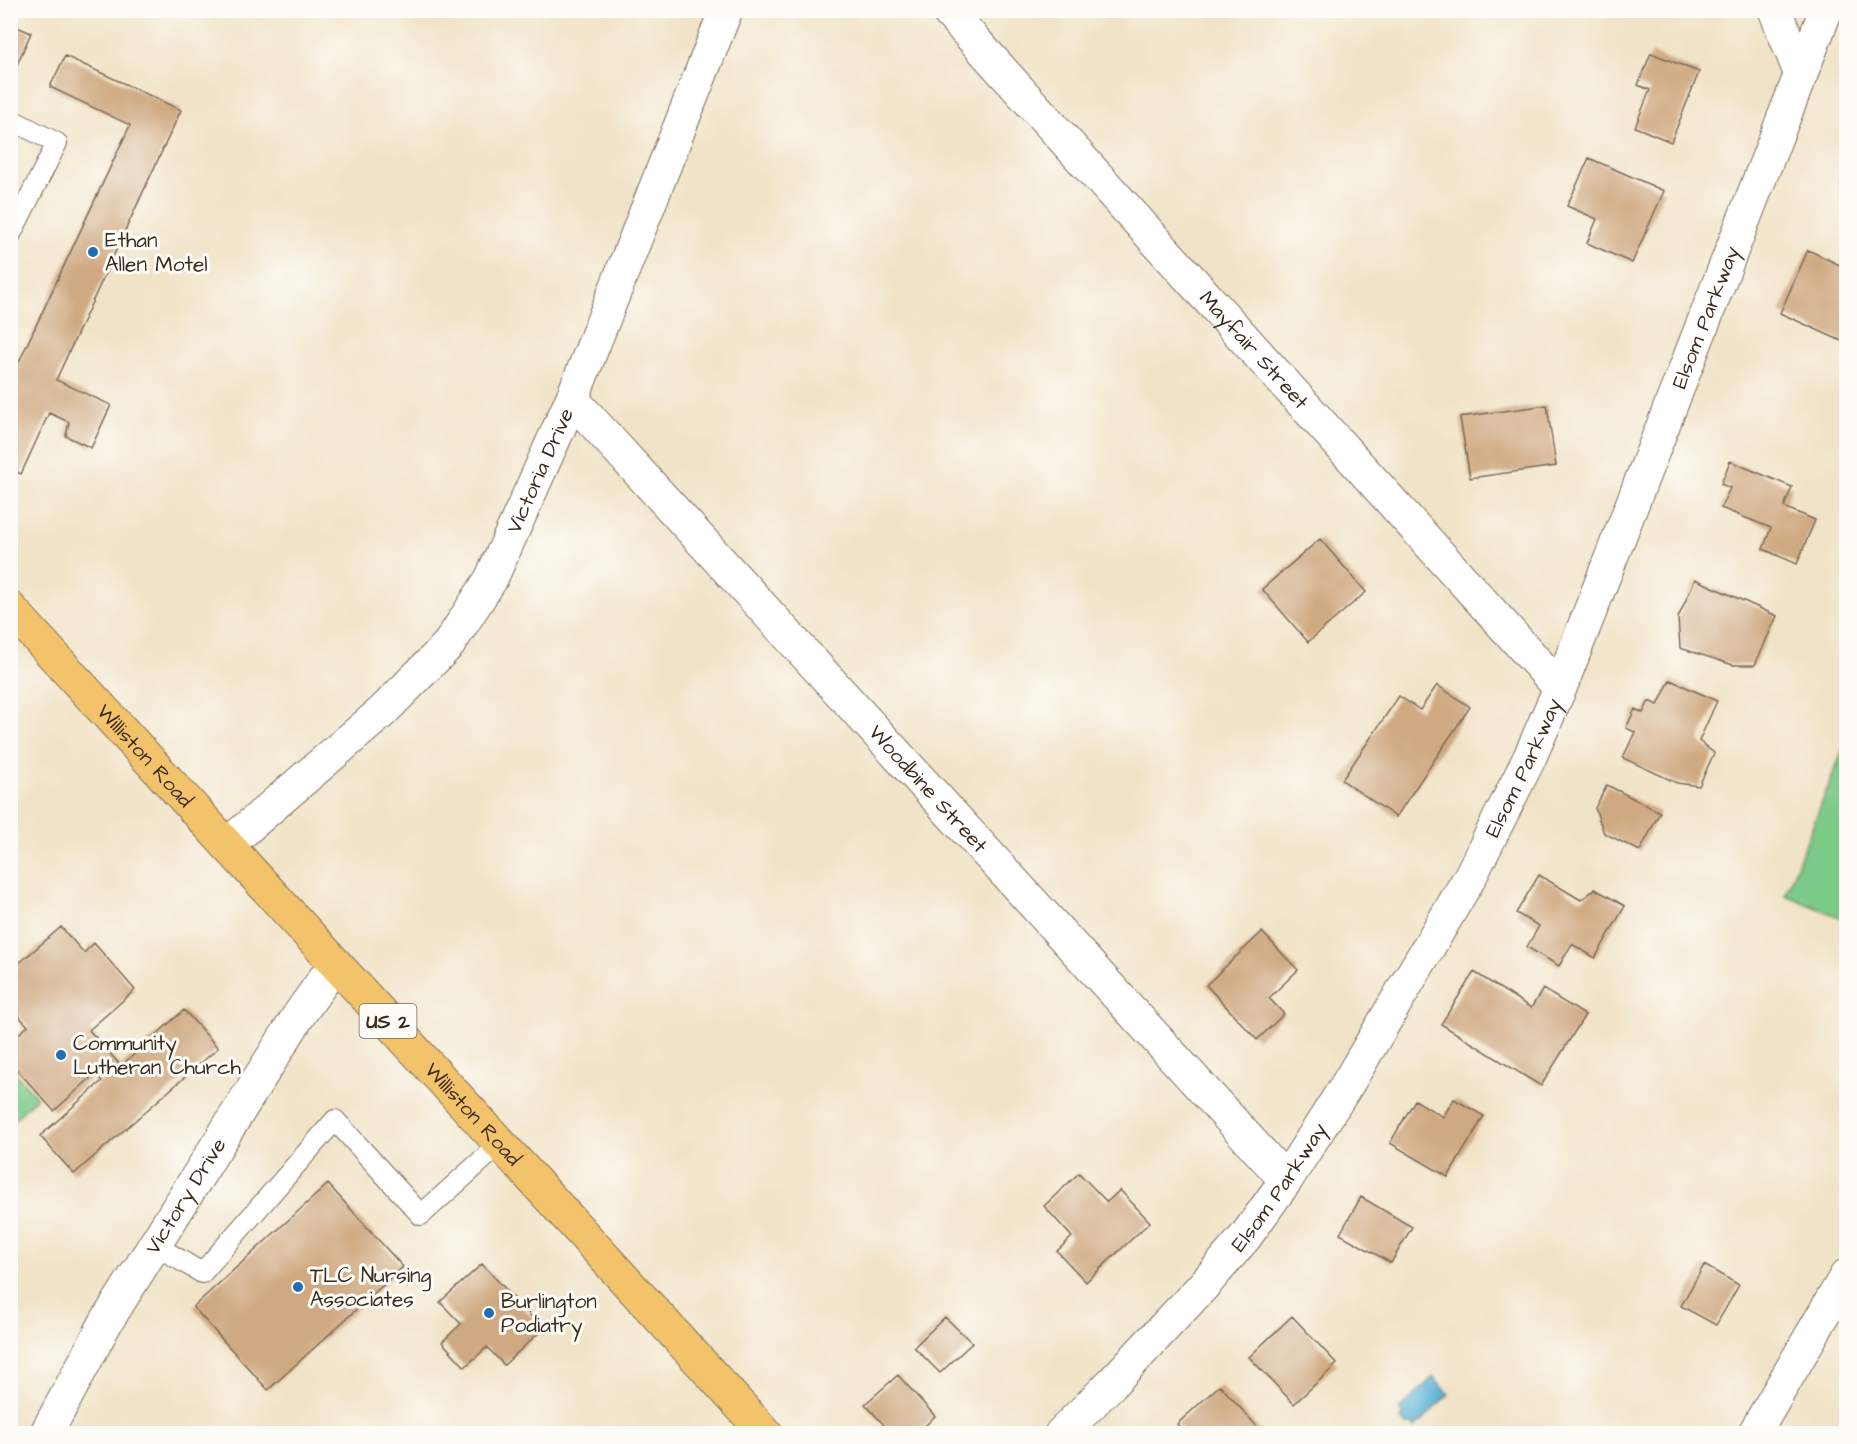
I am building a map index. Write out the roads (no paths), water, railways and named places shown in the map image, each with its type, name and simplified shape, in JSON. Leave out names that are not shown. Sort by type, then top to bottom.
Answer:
[{"type":"main road","name":"Williston Road","points":[[10,608],[766,1434]]},
{"type":"street","name":"Victoria Drive","points":[[227,845],[383,711],[449,644],[491,579],[572,399],[726,10]]},
{"type":"street","name":"Mayfair Street","points":[[947,10],[1560,688]]},
{"type":"street","points":[[1775,10],[1801,75]]},
{"type":"street","name":"Elsom Parkway","points":[[1061,1434],[1204,1285],[1246,1236],[1286,1180],[1354,1072],[1470,878],[1560,688],[1826,10]]},
{"type":"street","name":"Woodbine Street","points":[[572,399],[1286,1180]]},
{"type":"street","name":"Victory Drive","points":[[46,1434],[105,1324],[309,999],[335,964]]},
{"type":"street","points":[[1755,1434],[1846,1276]]},
{"type":"lane","points":[[10,119],[57,142],[10,236]]},
{"type":"lane","points":[[155,1245],[202,1273],[335,1120],[421,1215],[500,1144]]},
{"type":"water","points":[[1433,1377],[1449,1394],[1415,1428],[1411,1423],[1407,1426],[1400,1418],[1403,1415],[1399,1410]]},
{"type":"place","name":"Ethan Allen Motel","points":[[93,252]]},
{"type":"place","name":"Community Lutheran Church","points":[[61,1055]]},
{"type":"place","name":"TLC Nursing Associates","points":[[298,1287]]},
{"type":"place","name":"Burlington Podiatry","points":[[489,1313]]}]
